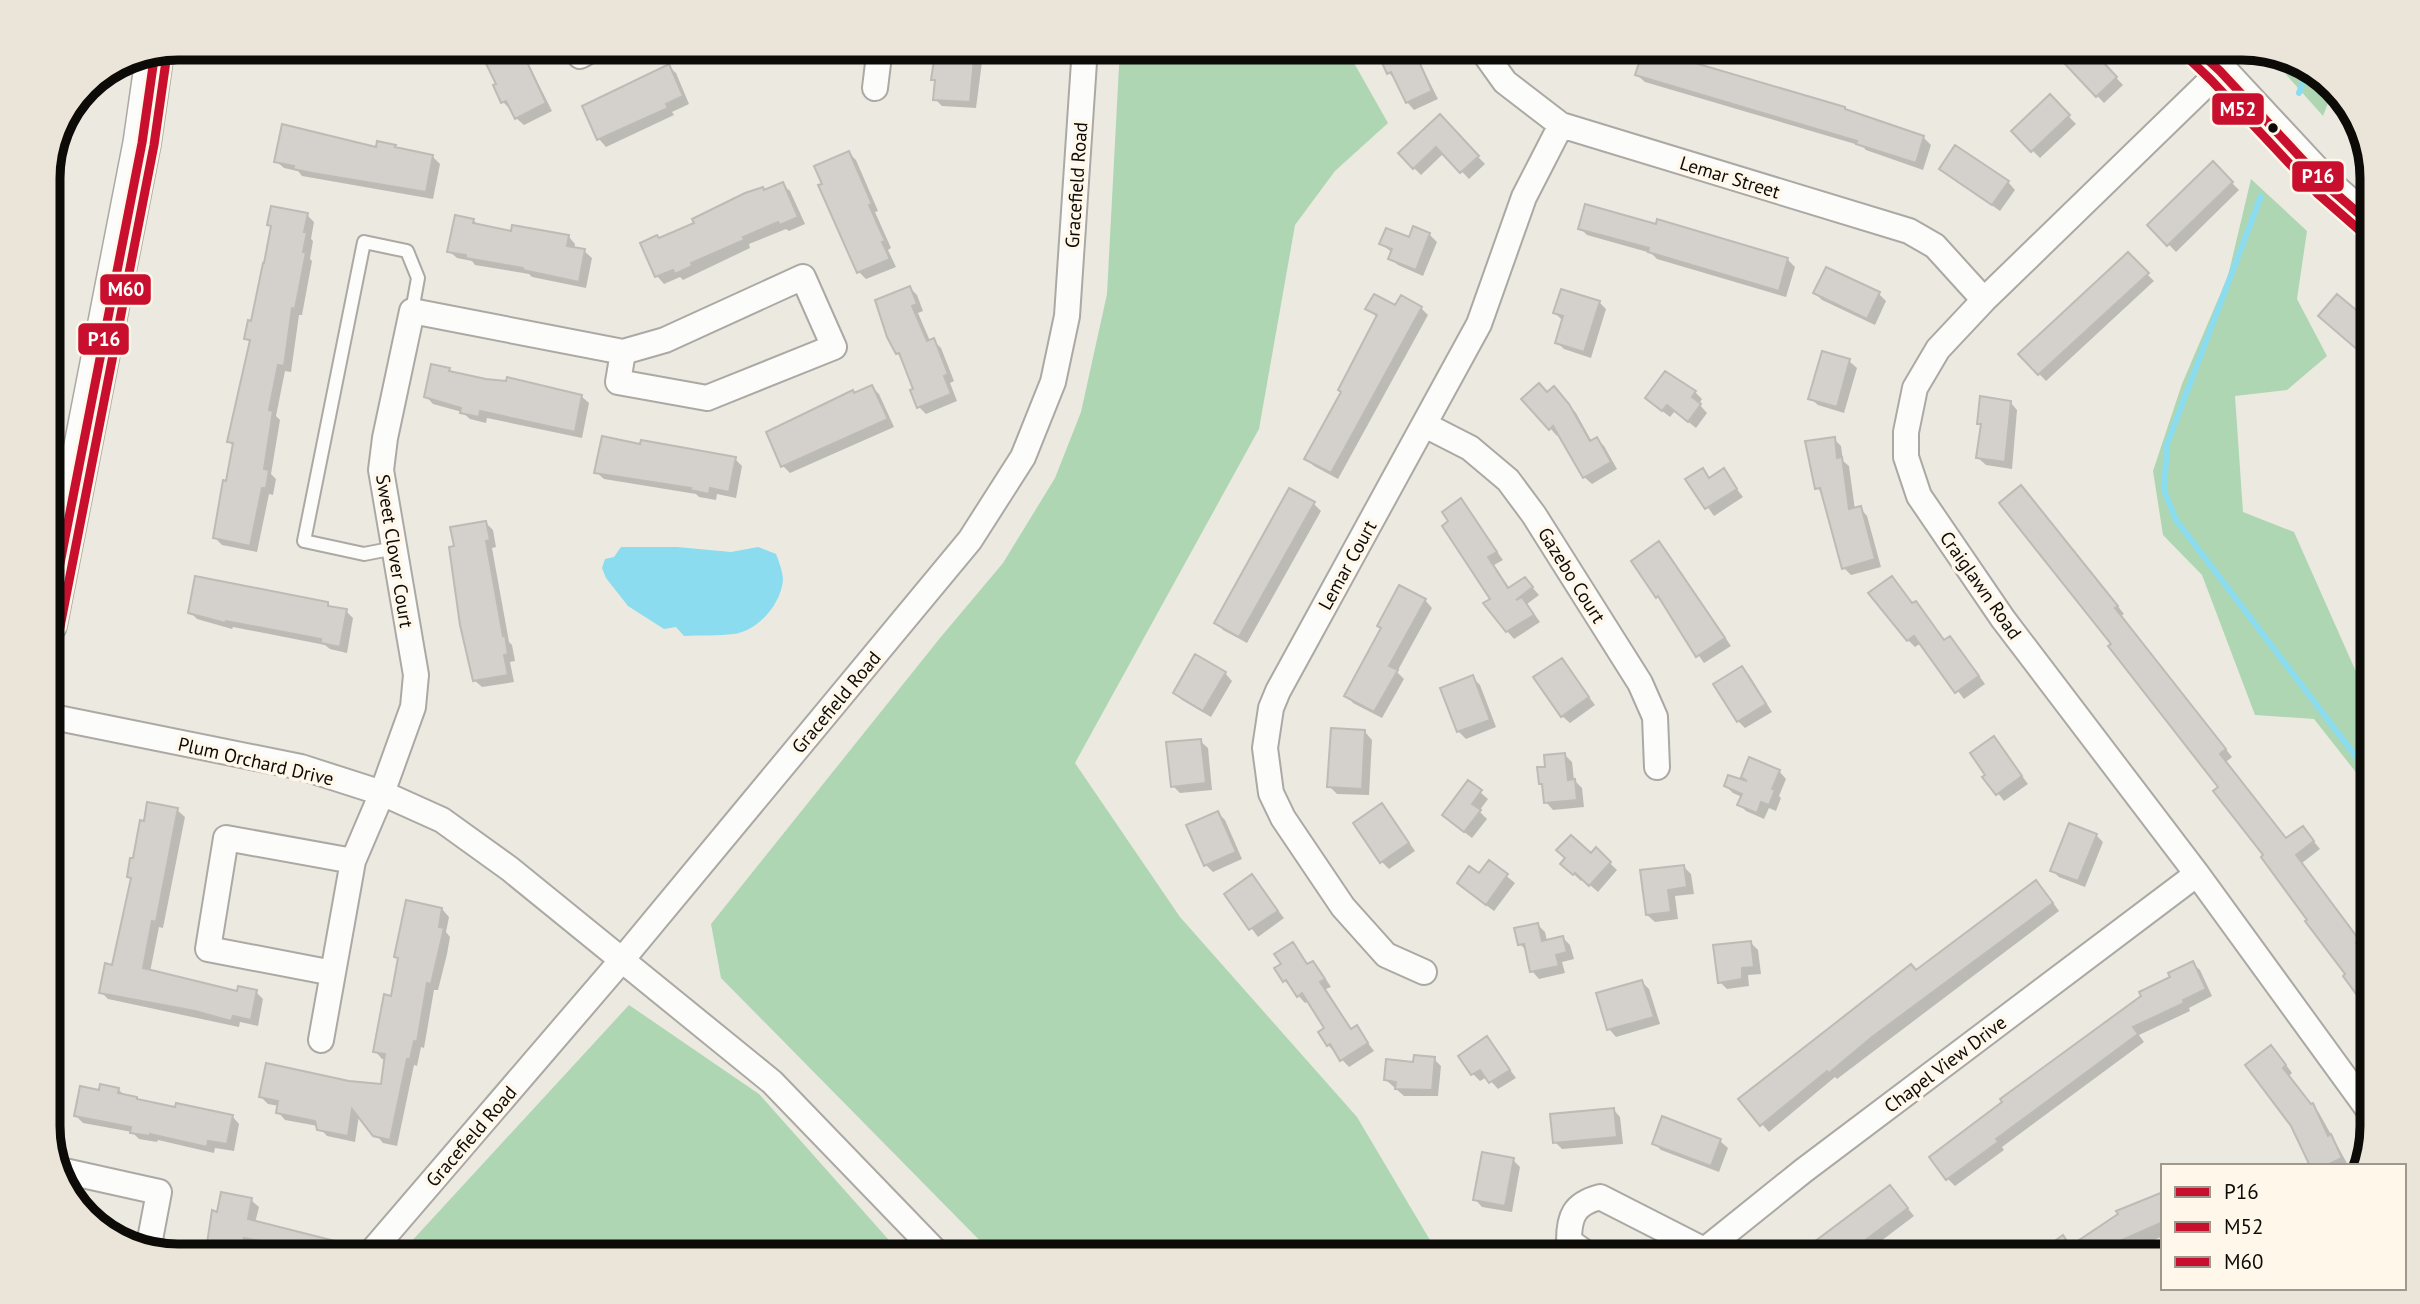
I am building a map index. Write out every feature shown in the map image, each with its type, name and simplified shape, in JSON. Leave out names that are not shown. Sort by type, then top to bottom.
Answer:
[{"type":"main road","points":[[60,563],[142,143],[154,62]]},
{"type":"street","points":[[875,88],[878,60]]},
{"type":"street","name":"Gracefield Road","points":[[378,1244],[621,961],[970,540],[1023,457],[1052,382],[1067,316],[1084,60]]},
{"type":"street","name":"Lemar Street","points":[[1489,60],[1504,82],[1561,125],[1909,231],[1934,246],[1984,300]]},
{"type":"street","points":[[2208,60],[2326,185],[2360,215]]},
{"type":"street","name":"Craiglawn Road","points":[[2220,71],[1984,300],[1938,349],[1915,388],[1906,432],[1906,457],[1919,496],[2003,619],[2197,874],[2360,1097]]},
{"type":"street","name":"Lemar Court","points":[[1424,972],[1386,955],[1343,907],[1283,818],[1271,793],[1265,748],[1271,708],[1479,324],[1524,197],[1561,125]]},
{"type":"street","points":[[412,311],[623,352],[665,340],[803,277],[834,347],[707,398],[618,382],[623,352]]},
{"type":"street","name":"Sweet Clover Court","points":[[321,1040],[353,861],[382,793],[413,707],[416,675],[381,470],[385,438],[412,311]]},
{"type":"street","name":"Gazebo Court","points":[[1425,425],[1470,448],[1508,480],[1534,515],[1640,683],[1655,717],[1657,767]]},
{"type":"street","name":"Plum Orchard Drive","points":[[60,718],[301,767],[382,793],[442,820],[510,869],[772,1082],[928,1244]]},
{"type":"street","points":[[333,973],[208,949],[226,838],[353,861]]},
{"type":"street","name":"Chapel View Drive","points":[[1711,1244],[1803,1171],[2197,874]]},
{"type":"street","points":[[69,1172],[159,1192],[150,1241]]},
{"type":"street","points":[[1573,1244],[1569,1241],[1569,1220],[1583,1202],[1600,1197],[1684,1244]]},
{"type":"lane","points":[[395,548],[365,554],[304,541],[364,242],[407,251],[418,278],[412,311]]},
{"type":"green space","points":[[1119,60],[1352,60],[1388,123],[1335,171],[1295,225],[1259,429],[1075,763],[1180,917],[1357,1117],[1432,1244],[983,1244],[721,978],[711,924],[1003,563],[1055,478],[1081,412],[1107,294]]},
{"type":"green space","points":[[2279,66],[2308,79],[2330,99],[2323,116]]},
{"type":"green space","points":[[2251,179],[2307,231],[2297,299],[2327,356],[2287,390],[2235,396],[2243,512],[2294,532],[2360,681],[2360,777],[2314,719],[2255,715],[2202,575],[2163,535],[2153,471],[2182,384],[2228,276]]},
{"type":"green space","points":[[629,1005],[759,1094],[892,1244],[409,1244]]},
{"type":"water","points":[[621,547],[677,547],[731,552],[758,547],[776,554],[783,577],[781,589],[773,607],[752,628],[734,634],[684,636],[676,627],[664,629],[628,606],[606,578],[602,568],[605,559],[614,557]]},
{"type":"building","points":[[484,60],[526,60],[546,103],[515,119],[506,101],[501,103],[493,85],[496,84]]},
{"type":"building","points":[[934,60],[974,60],[970,102],[933,100],[935,80],[931,80]]},
{"type":"building","points":[[1381,60],[1418,60],[1432,91],[1406,103],[1391,72],[1387,74]]},
{"type":"building","points":[[1640,60],[1685,60],[1845,107],[1924,136],[1916,163],[1856,144],[1857,141],[1635,75]]},
{"type":"building","points":[[2061,60],[2101,60],[2117,77],[2096,97]]},
{"type":"building","points":[[669,64],[683,96],[666,104],[668,108],[597,140],[582,106]]},
{"type":"building","points":[[2050,94],[2070,115],[2031,152],[2011,131]]},
{"type":"building","points":[[1440,114],[1479,156],[1460,173],[1436,147],[1413,169],[1398,153]]},
{"type":"building","points":[[282,124],[376,147],[377,141],[433,155],[426,192],[312,173],[274,162]]},
{"type":"building","points":[[1955,145],[2009,181],[1992,205],[1939,169]]},
{"type":"building","points":[[849,151],[872,204],[869,205],[890,259],[857,273],[818,185],[822,184],[814,166]]},
{"type":"building","points":[[2213,161],[2233,182],[2167,246],[2147,225]]},
{"type":"building","points":[[783,182],[798,217],[780,225],[778,222],[743,237],[744,240],[691,263],[692,266],[675,274],[673,270],[655,277],[640,243],[694,223],[692,219],[745,193],[763,187],[764,190]]},
{"type":"building","points":[[1585,204],[1656,224],[1657,219],[1788,258],[1779,291],[1648,252],[1649,248],[1578,229]]},
{"type":"building","points":[[271,206],[308,213],[304,232],[307,232],[303,252],[306,252],[295,309],[292,308],[284,366],[278,365],[269,410],[273,411],[264,469],[269,470],[266,488],[262,488],[250,546],[213,538],[223,480],[226,481],[233,443],[227,442],[250,340],[244,339],[248,320],[251,321],[264,263],[271,226],[267,225]]},
{"type":"building","points":[[455,215],[474,219],[473,223],[511,231],[512,225],[569,235],[567,246],[585,249],[579,282],[447,252]]},
{"type":"building","points":[[1413,226],[1430,233],[1416,270],[1388,259],[1392,249],[1379,244],[1386,228],[1409,237]]},
{"type":"building","points":[[2128,252],[2149,273],[2038,375],[2018,354]]},
{"type":"building","points":[[1826,267],[1880,292],[1867,319],[1813,293]]},
{"type":"building","points":[[910,286],[917,304],[912,306],[927,341],[934,338],[948,374],[944,376],[951,394],[917,408],[910,390],[913,389],[899,353],[896,354],[887,337],[875,300]]},
{"type":"building","points":[[1561,289],[1600,301],[1584,352],[1555,343],[1563,316],[1553,313]]},
{"type":"building","points":[[1374,294],[1395,305],[1401,295],[1422,307],[1331,473],[1304,459],[1341,392],[1338,390],[1377,315],[1365,309]]},
{"type":"building","points":[[2337,294],[2360,313],[2360,352],[2318,316]]},
{"type":"building","points":[[1822,351],[1850,359],[1837,407],[1808,399]]},
{"type":"building","points":[[431,364],[486,379],[506,381],[507,377],[582,395],[575,432],[480,411],[479,417],[460,413],[461,408],[424,397]]},
{"type":"building","points":[[1665,371],[1696,391],[1692,397],[1701,404],[1688,422],[1667,405],[1662,411],[1645,398]]},
{"type":"building","points":[[1539,383],[1547,392],[1554,386],[1569,404],[1590,441],[1597,437],[1611,462],[1583,478],[1553,426],[1549,430],[1521,399]]},
{"type":"building","points":[[872,385],[888,419],[781,467],[766,432],[853,390],[854,393]]},
{"type":"building","points":[[1980,396],[2011,401],[2005,462],[1976,458],[1981,424],[1977,424]]},
{"type":"building","points":[[602,436],[736,457],[729,492],[710,488],[709,494],[690,490],[691,488],[594,473]]},
{"type":"building","points":[[1835,437],[1837,458],[1842,457],[1849,509],[1861,506],[1875,559],[1842,569],[1820,488],[1815,489],[1805,441]]},
{"type":"building","points":[[1703,468],[1709,478],[1724,468],[1737,489],[1705,509],[1685,479]]},
{"type":"building","points":[[2021,485],[2118,606],[2115,608],[2226,749],[2220,754],[2286,838],[2303,826],[2314,841],[2296,855],[2360,941],[2356,943],[2360,948],[2360,999],[2343,976],[2345,974],[2261,857],[2263,855],[2213,791],[2218,787],[2108,646],[2111,644],[1999,503]]},
{"type":"building","points":[[1289,488],[1315,502],[1239,637],[1214,623]]},
{"type":"building","points":[[1461,498],[1497,552],[1488,557],[1508,588],[1525,577],[1533,587],[1516,600],[1522,597],[1534,615],[1506,632],[1483,603],[1490,599],[1442,526],[1448,521],[1442,512]]},
{"type":"building","points":[[486,521],[490,540],[486,541],[508,654],[504,655],[508,675],[473,681],[460,625],[449,547],[454,546],[450,527]]},
{"type":"building","points":[[1659,541],[1725,638],[1696,657],[1658,596],[1656,598],[1631,561]]},
{"type":"building","points":[[195,576],[328,602],[328,606],[347,609],[340,647],[321,643],[321,639],[226,621],[225,623],[188,613]]},
{"type":"building","points":[[1892,576],[1912,603],[1916,601],[1944,640],[1950,636],[1979,676],[1955,693],[1914,636],[1907,641],[1868,593]]},
{"type":"building","points":[[1399,585],[1426,599],[1389,666],[1398,670],[1374,712],[1344,696],[1381,628],[1377,626]]},
{"type":"building","points":[[1195,654],[1226,672],[1203,711],[1173,693]]},
{"type":"building","points":[[1562,658],[1589,697],[1561,717],[1533,677]]},
{"type":"building","points":[[1742,666],[1766,704],[1737,722],[1713,684]]},
{"type":"building","points":[[1473,675],[1490,720],[1457,732],[1440,688]]},
{"type":"building","points":[[1331,728],[1365,730],[1362,789],[1327,787]]},
{"type":"building","points":[[1994,736],[2022,776],[1996,795],[1982,777],[1985,775],[1970,753]]},
{"type":"building","points":[[1201,739],[1206,783],[1171,787],[1166,742]]},
{"type":"building","points":[[1565,753],[1568,780],[1575,779],[1577,800],[1544,803],[1537,767],[1545,767],[1544,755]]},
{"type":"building","points":[[1749,757],[1780,770],[1769,805],[1761,802],[1757,813],[1737,805],[1742,794],[1724,786],[1728,775],[1747,781],[1741,777]]},
{"type":"building","points":[[1468,780],[1482,790],[1472,804],[1481,810],[1464,832],[1442,815]]},
{"type":"building","points":[[147,802],[178,808],[156,922],[152,921],[143,968],[237,991],[238,986],[257,990],[251,1020],[233,1016],[231,1021],[195,1011],[99,993],[105,963],[112,965],[131,878],[127,877],[130,858],[133,858],[140,820],[144,821]]},
{"type":"building","points":[[1382,803],[1409,843],[1380,863],[1353,823]]},
{"type":"building","points":[[1218,811],[1236,852],[1204,866],[1186,825]]},
{"type":"building","points":[[2069,823],[2097,834],[2078,881],[2050,871]]},
{"type":"building","points":[[1571,835],[1591,853],[1596,847],[1611,862],[1589,886],[1560,864],[1565,858],[1556,850]]},
{"type":"building","points":[[1489,860],[1508,874],[1486,905],[1457,883],[1469,866],[1479,873]]},
{"type":"building","points":[[1684,865],[1687,887],[1668,890],[1671,912],[1646,915],[1640,870]]},
{"type":"building","points":[[1252,874],[1278,911],[1249,930],[1224,894]]},
{"type":"building","points":[[2036,880],[2053,903],[1872,1037],[1829,1073],[1827,1071],[1760,1126],[1738,1099],[1911,964],[1916,970]]},
{"type":"building","points":[[406,900],[442,908],[439,927],[444,928],[431,984],[427,983],[417,1042],[414,1041],[410,1059],[407,1059],[390,1140],[373,1136],[352,1109],[348,1136],[317,1130],[315,1121],[276,1113],[278,1101],[259,1097],[266,1063],[349,1081],[381,1084],[385,1054],[373,1052],[384,994],[391,996],[398,958],[394,957]]},
{"type":"building","points":[[1538,923],[1542,941],[1563,936],[1567,952],[1556,955],[1559,966],[1530,972],[1524,944],[1518,945],[1514,928]]},
{"type":"building","points":[[1751,941],[1754,967],[1742,968],[1742,979],[1718,983],[1713,945]]},
{"type":"building","points":[[1293,942],[1307,964],[1313,961],[1325,979],[1320,982],[1351,1029],[1357,1025],[1368,1043],[1340,1061],[1330,1044],[1327,1046],[1318,1032],[1324,1028],[1302,993],[1297,997],[1274,968],[1281,964],[1274,954]]},
{"type":"building","points":[[2193,961],[2206,989],[2183,1000],[2184,1003],[2133,1027],[2138,1034],[1996,1139],[1998,1142],[1946,1180],[1929,1157],[2002,1102],[2000,1099],[2141,996],[2139,992],[2170,977],[2168,973]]},
{"type":"building","points":[[1642,980],[1654,1017],[1607,1030],[1596,993]]},
{"type":"building","points":[[1487,1036],[1510,1070],[1489,1083],[1480,1070],[1471,1075],[1458,1056]]},
{"type":"building","points":[[2271,1045],[2286,1065],[2283,1068],[2311,1104],[2313,1103],[2328,1136],[2331,1134],[2342,1158],[2329,1164],[2309,1164],[2291,1126],[2245,1065]]},
{"type":"building","points":[[1414,1055],[1435,1057],[1432,1090],[1395,1089],[1396,1082],[1384,1080],[1386,1059],[1413,1062]]},
{"type":"building","points":[[100,1084],[119,1088],[118,1093],[137,1099],[175,1107],[176,1103],[233,1115],[227,1144],[208,1141],[207,1147],[150,1134],[130,1133],[131,1127],[74,1116],[80,1086],[99,1090]]},
{"type":"building","points":[[1614,1108],[1617,1137],[1553,1143],[1550,1114]]},
{"type":"building","points":[[1662,1116],[1721,1139],[1711,1166],[1652,1144]]},
{"type":"building","points":[[1482,1152],[1514,1158],[1505,1206],[1473,1200]]},
{"type":"building","points":[[1890,1185],[1908,1208],[1860,1244],[1811,1244]]},
{"type":"building","points":[[221,1192],[252,1198],[248,1219],[335,1241],[334,1244],[277,1244],[244,1238],[242,1244],[207,1244],[212,1210],[217,1212]]},
{"type":"building","points":[[2161,1193],[2161,1223],[2113,1244],[2073,1244],[2118,1214],[2116,1211]]},
{"type":"building","points":[[2063,1235],[2069,1244],[2051,1244]]},
{"type":"waterway","points":[[2299,93],[2305,77]]},
{"type":"waterway","points":[[2261,196],[2167,444],[2164,490],[2176,520],[2360,762]]},
{"type":"transit line","name":"M52","points":[[2190,60],[2317,193],[2360,231]]},
{"type":"transit line","name":"P16","points":[[2208,60],[2326,185],[2360,215]]},
{"type":"transit line","name":"M60","points":[[60,627],[154,145],[166,61]]},
{"type":"transit line","name":"P16","points":[[60,563],[142,143],[154,62]]}]
